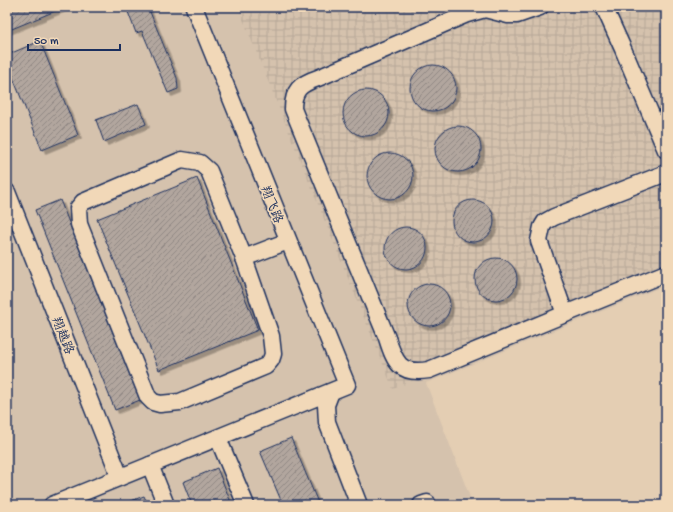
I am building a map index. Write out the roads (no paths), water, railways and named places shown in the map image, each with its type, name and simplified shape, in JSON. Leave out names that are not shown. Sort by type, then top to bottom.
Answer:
[{"type":"street","name":"翔飞路","points":[[194,7],[288,241],[348,384],[331,392]]},
{"type":"street","points":[[540,7],[517,15],[508,15],[484,10],[467,14],[325,76],[306,82],[299,87],[293,101],[293,110],[387,338],[393,357],[407,370],[418,372],[429,370],[666,273]]},
{"type":"street","points":[[604,7],[666,150]]},
{"type":"street","points":[[182,160],[200,163],[209,171],[244,258],[271,336],[273,354],[271,360],[266,366],[180,402],[160,404],[153,402],[148,397],[79,224],[78,208],[83,202],[182,160]]},
{"type":"street","points":[[564,314],[540,241],[542,227],[546,222],[554,217],[666,173]]},
{"type":"street","name":"翔越路","points":[[7,192],[120,478]]},
{"type":"street","points":[[244,258],[288,241]]},
{"type":"street","points":[[52,505],[331,392]]},
{"type":"street","points":[[331,392],[326,405],[326,422],[360,505]]},
{"type":"street","points":[[218,438],[246,505]]},
{"type":"street","points":[[150,465],[166,505]]}]
